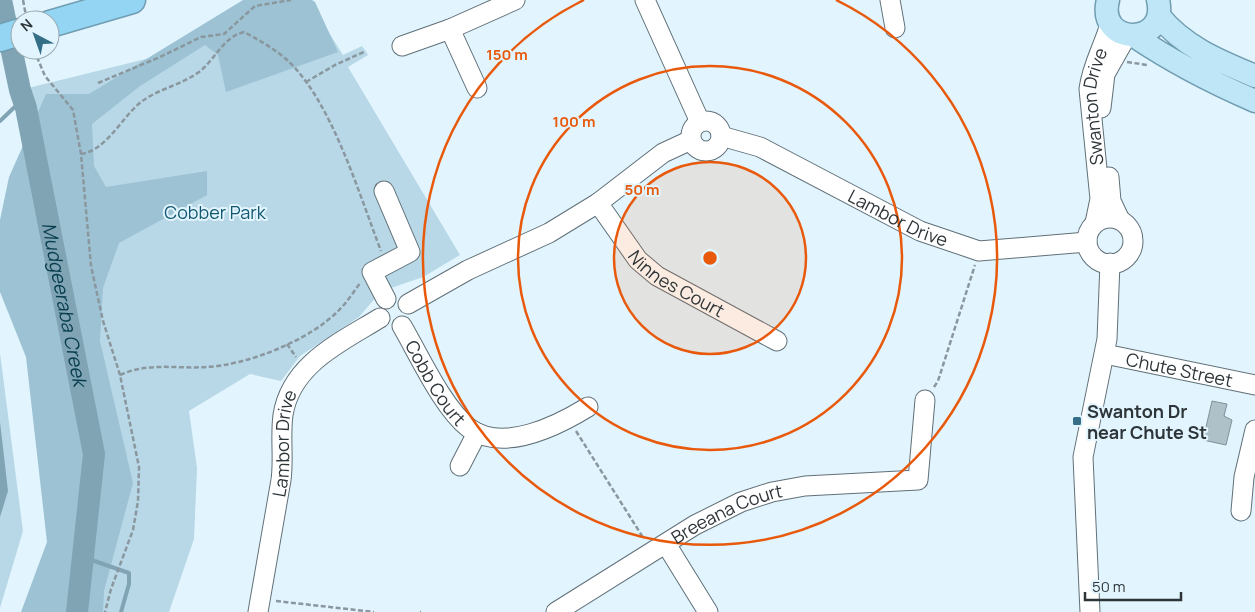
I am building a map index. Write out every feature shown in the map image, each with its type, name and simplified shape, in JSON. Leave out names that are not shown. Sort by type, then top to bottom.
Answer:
[{"type":"highway","points":[[60,21],[132,0]]},
{"type":"main road","points":[[1108,0],[1107,15],[1124,32],[1197,75],[1255,101]]},
{"type":"main road","points":[[1124,32],[1151,29],[1158,8]]},
{"type":"main road","points":[[1158,8],[1186,43],[1255,76]]},
{"type":"street","points":[[402,46],[450,29],[516,0]]},
{"type":"street","points":[[645,0],[700,122],[692,129],[691,140],[696,148],[710,150],[718,145],[722,136]]},
{"type":"street","points":[[890,0],[895,28]]},
{"type":"street","points":[[450,29],[476,88]]},
{"type":"street","name":"Swanton Drive","points":[[1120,220],[1111,201],[1101,94],[1105,74],[1124,32]]},
{"type":"street","name":"Swanton Drive","points":[[1095,223],[1100,199],[1088,89],[1090,76],[1106,39],[1124,32]]},
{"type":"street","name":"Lambor Drive","points":[[700,122],[706,120],[717,124],[722,136],[760,147],[920,231],[979,251],[1087,242]]},
{"type":"street","points":[[408,304],[468,270],[549,233],[598,203],[663,153],[691,140]]},
{"type":"street","points":[[384,191],[410,252],[379,269],[386,299]]},
{"type":"street","name":"Ninnes Court","points":[[598,203],[638,260],[657,276],[777,341]]},
{"type":"street","points":[[1107,218],[1120,220],[1130,231],[1132,246],[1124,258],[1110,264],[1094,258],[1089,251],[1087,242],[1089,232],[1095,223],[1107,218]]},
{"type":"street","points":[[1090,612],[1083,457],[1105,354],[1109,312],[1110,264]]},
{"type":"street","points":[[400,298],[408,304],[409,318],[402,326],[389,327],[380,318],[380,307],[386,299],[400,298]]},
{"type":"street","name":"Lambor Drive","points":[[259,605],[284,461],[282,428],[288,397],[297,381],[318,357],[380,318]]},
{"type":"street","name":"Cobb Court","points":[[402,326],[450,407],[460,420],[477,432],[497,437],[522,436],[580,412]]},
{"type":"street","name":"Chute Street","points":[[1105,354],[1255,385]]},
{"type":"street","name":"Breeana Court","points":[[556,612],[726,508],[772,492],[830,484],[918,480],[924,400]]},
{"type":"street","points":[[1241,510],[1244,477],[1255,430]]},
{"type":"street","name":"Cobb Court","points":[[460,466],[477,432]]},
{"type":"street","points":[[659,548],[708,612]]},
{"type":"path","points":[[98,83],[160,57],[201,37],[224,34],[245,13],[255,6],[291,0]]},
{"type":"path","points":[[81,154],[97,148],[140,103],[153,94],[199,72],[228,40],[244,32],[270,47],[287,60],[306,82],[339,145],[379,269],[361,282],[340,310],[325,323],[287,344],[250,358],[207,368],[148,366],[132,369],[120,375]]},
{"type":"path","points":[[306,82],[335,65],[366,51]]},
{"type":"path","points":[[38,60],[45,76],[73,110],[81,154],[91,266],[103,321],[120,375],[140,481],[133,530],[116,574],[105,612]]},
{"type":"path","points":[[924,400],[938,381],[979,251]]},
{"type":"path","points":[[580,412],[575,430],[659,548]]},
{"type":"path","points":[[259,605],[374,612]]},
{"type":"green space","name":"Cobber Park","points":[[313,7],[343,55],[362,46],[368,55],[348,67],[460,255],[423,277],[391,288],[377,296],[359,317],[300,356],[281,381],[250,374],[189,411],[197,468],[194,539],[169,612],[77,612],[94,454],[26,108],[20,90],[215,42]]},
{"type":"green space","points":[[0,353],[23,531],[0,608]]},
{"type":"shaded area","points":[[243,0],[312,0],[315,2],[338,52],[226,92],[218,55],[205,45],[140,86],[92,124],[94,166],[106,187],[207,171],[207,195],[119,243],[103,288],[100,341],[133,483],[104,591],[103,612],[21,612],[47,542],[26,357],[0,292],[0,220],[9,177],[46,94],[89,94]]},
{"type":"shaded area","points":[[0,422],[8,491],[0,517]]},
{"type":"building","points":[[1212,401],[1227,404],[1224,416],[1232,420],[1226,445],[1203,440]]},
{"type":"waterway","name":"Mudgeeraba Creek","points":[[1,0],[20,90],[26,108],[94,454],[77,612]]},
{"type":"waterway","points":[[0,121],[23,99]]},
{"type":"waterway","points":[[83,557],[129,573],[129,584],[121,612]]},
{"type":"place","name":"Swanton Dr near Chute St","points":[[1077,421]]}]
